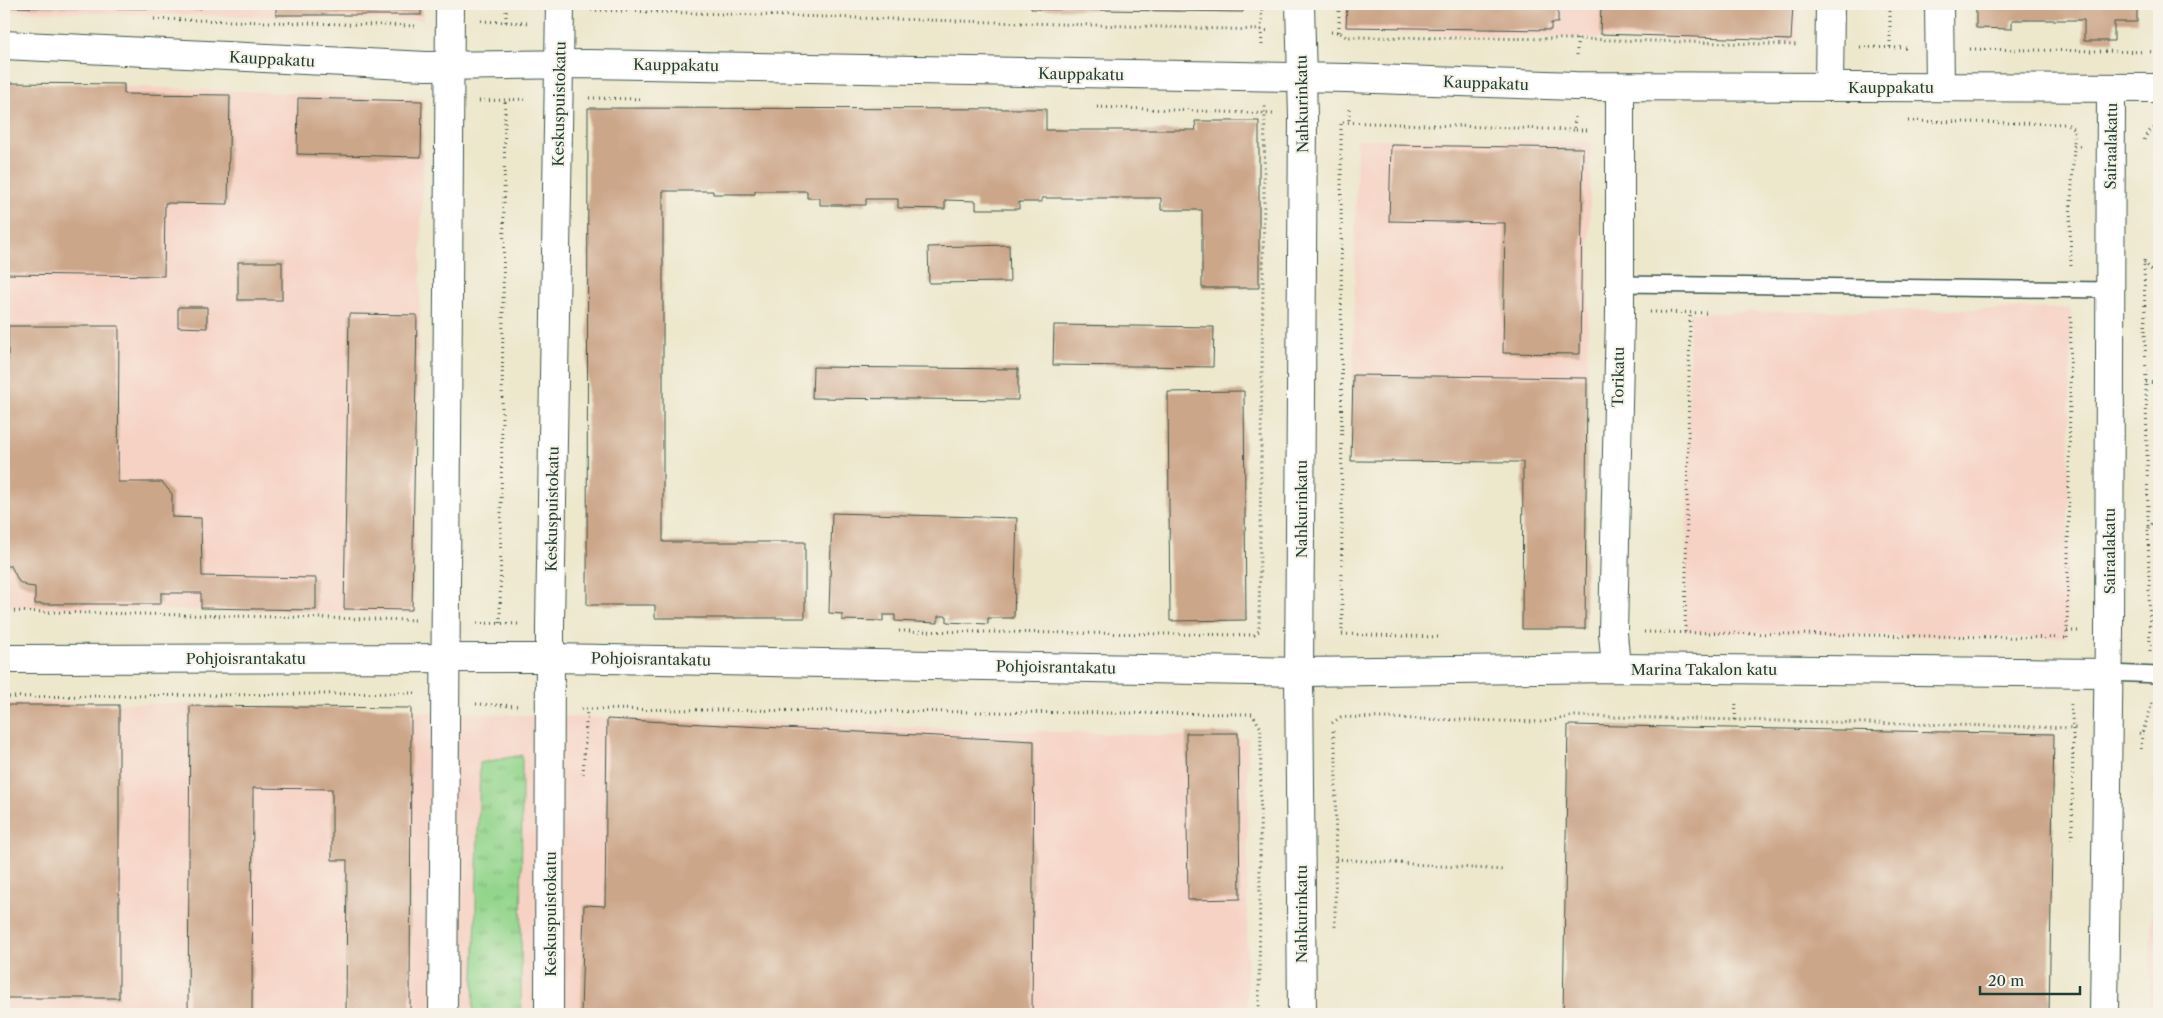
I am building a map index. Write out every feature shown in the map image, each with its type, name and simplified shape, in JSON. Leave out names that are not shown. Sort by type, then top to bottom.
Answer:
[{"type":"street","name":"Nahkurinkatu","points":[[1300,4],[1303,128],[1299,672],[1302,1014]]},
{"type":"street","points":[[1829,87],[1830,4]]},
{"type":"street","points":[[1939,4],[1940,87]]},
{"type":"street","points":[[443,1014],[450,12]]},
{"type":"street","name":"Keskuspuistokatu","points":[[550,1014],[550,626],[560,14]]},
{"type":"street","name":"Kauppakatu","points":[[4,45],[449,66],[586,64],[1302,77],[1620,87],[2159,88]]},
{"type":"street","name":"Torikatu","points":[[1616,668],[1613,633],[1620,284],[1620,87]]},
{"type":"street","name":"Sairaalakatu","points":[[2104,1014],[2109,673],[2112,88]]},
{"type":"street","name":"Pohjoisrantakatu","points":[[4,659],[551,658],[1299,672]]},
{"type":"street","name":"Marina Takalon katu","points":[[1299,672],[1616,668],[2109,673]]},
{"type":"lane","points":[[1620,284],[2110,290]]},
{"type":"lane","points":[[2109,673],[2159,675]]},
{"type":"path","points":[[506,4],[506,22]]},
{"type":"path","points":[[895,631],[1254,635],[1259,631],[1266,114],[1261,30],[1262,4]]},
{"type":"path","points":[[1339,4],[1339,32]]},
{"type":"path","points":[[1890,4],[1890,48]]},
{"type":"path","points":[[150,19],[424,26],[426,21],[450,12],[506,22],[560,14],[585,23],[585,9],[1339,32],[1346,37],[1577,39],[1890,48],[2159,52]]},
{"type":"path","points":[[449,101],[586,98],[586,64]]},
{"type":"path","points":[[500,624],[505,100]]},
{"type":"path","points":[[1900,121],[2067,124],[2074,129],[2074,146]]},
{"type":"path","points":[[1448,637],[1342,634],[1341,122],[1574,130]]},
{"type":"path","points":[[2144,253],[2150,657]]},
{"type":"path","points":[[2144,262],[2159,278]]},
{"type":"path","points":[[1685,632],[1690,313]]},
{"type":"path","points":[[2146,382],[2159,383]]},
{"type":"path","points":[[2148,529],[2159,517]]},
{"type":"path","points":[[4,611],[446,621],[550,626]]},
{"type":"path","points":[[1613,633],[1685,632],[2066,638]]},
{"type":"path","points":[[4,697],[418,693]]},
{"type":"path","points":[[445,702],[551,708],[1252,714],[1261,728],[1259,1014]]},
{"type":"path","points":[[1335,937],[1336,758],[1332,721],[1341,717],[1543,722],[1573,716],[2073,728]]},
{"type":"path","points":[[1336,859],[1503,870]]},
{"type":"shaded area","points":[[4,4],[423,4],[423,20],[4,11]]},
{"type":"shaded area","points":[[1344,4],[1798,4],[1797,43],[1343,31]]},
{"type":"shaded area","points":[[4,82],[424,98],[414,614],[4,607]]},
{"type":"shaded area","points":[[1357,139],[1591,142],[1587,378],[1353,375]]},
{"type":"shaded area","points":[[2071,308],[2067,638],[1685,632],[1690,313]]},
{"type":"shaded area","points":[[2157,642],[2159,642],[2159,1014],[2149,1014]]},
{"type":"shaded area","points":[[4,702],[173,704],[1248,738],[1247,1014],[4,1014]]},
{"type":"green space","points":[[2159,316],[2159,642],[2157,642]]},
{"type":"green space","points":[[522,755],[521,1014],[473,1014],[480,763]]},
{"type":"building","points":[[4,4],[201,4],[201,9],[4,7]]},
{"type":"building","points":[[276,4],[421,4],[421,15],[276,15]]},
{"type":"building","points":[[1031,4],[1243,4],[1243,12],[1031,9]]},
{"type":"building","points":[[1347,4],[1558,4],[1558,23],[1551,23],[1551,30],[1346,27]]},
{"type":"building","points":[[1601,4],[1793,4],[1791,40],[1600,34]]},
{"type":"building","points":[[1976,4],[2137,4],[2137,22],[2114,22],[2114,41],[2084,41],[2084,20],[2012,20],[2012,29],[1976,28]]},
{"type":"building","points":[[4,83],[124,84],[124,94],[230,95],[228,204],[165,203],[164,276],[4,274]]},
{"type":"building","points":[[298,98],[422,101],[421,157],[297,154]]},
{"type":"building","points":[[588,108],[1046,109],[1046,130],[1196,130],[1195,121],[1259,121],[1259,288],[1202,288],[1202,210],[1161,210],[1161,198],[1042,198],[1042,202],[1019,202],[1019,209],[976,209],[976,201],[945,200],[945,209],[898,208],[898,199],[866,199],[866,205],[820,205],[820,198],[807,198],[807,191],[755,191],[755,194],[713,194],[713,191],[663,191],[663,542],[805,542],[805,618],[655,618],[655,605],[587,605]]},
{"type":"building","points":[[1391,145],[1583,148],[1580,354],[1503,353],[1505,223],[1389,221]]},
{"type":"building","points":[[1009,245],[1010,282],[929,283],[928,247]]},
{"type":"building","points":[[238,262],[282,262],[282,300],[238,300]]},
{"type":"building","points":[[178,307],[207,307],[207,328],[178,327]]},
{"type":"building","points":[[349,314],[417,315],[412,610],[344,609]]},
{"type":"building","points":[[1054,325],[1214,327],[1213,367],[1053,365]]},
{"type":"building","points":[[8,326],[119,326],[118,482],[162,482],[172,494],[172,517],[201,518],[202,576],[316,578],[316,610],[201,608],[201,593],[161,593],[161,604],[35,604],[35,587],[19,582],[11,566],[4,566],[4,361],[8,361]]},
{"type":"building","points":[[813,367],[1018,369],[1018,400],[812,398]]},
{"type":"building","points":[[1353,375],[1587,378],[1585,629],[1522,629],[1523,462],[1351,461]]},
{"type":"building","points":[[1244,391],[1246,620],[1170,621],[1168,392]]},
{"type":"building","points":[[832,513],[1017,518],[1014,618],[988,618],[988,624],[947,622],[947,616],[938,616],[938,623],[895,621],[895,615],[883,615],[883,621],[842,620],[842,614],[829,613]]},
{"type":"building","points":[[4,705],[119,705],[119,998],[4,998]]},
{"type":"building","points":[[190,706],[411,708],[410,1014],[346,1014],[347,860],[332,860],[332,789],[253,788],[252,1014],[188,1014]]},
{"type":"building","points":[[607,719],[1034,741],[1032,1014],[581,1014],[584,905],[605,906]]},
{"type":"building","points":[[1568,725],[2054,734],[2049,1014],[1563,1014]]},
{"type":"building","points":[[1186,733],[1238,733],[1240,899],[1188,900]]}]
